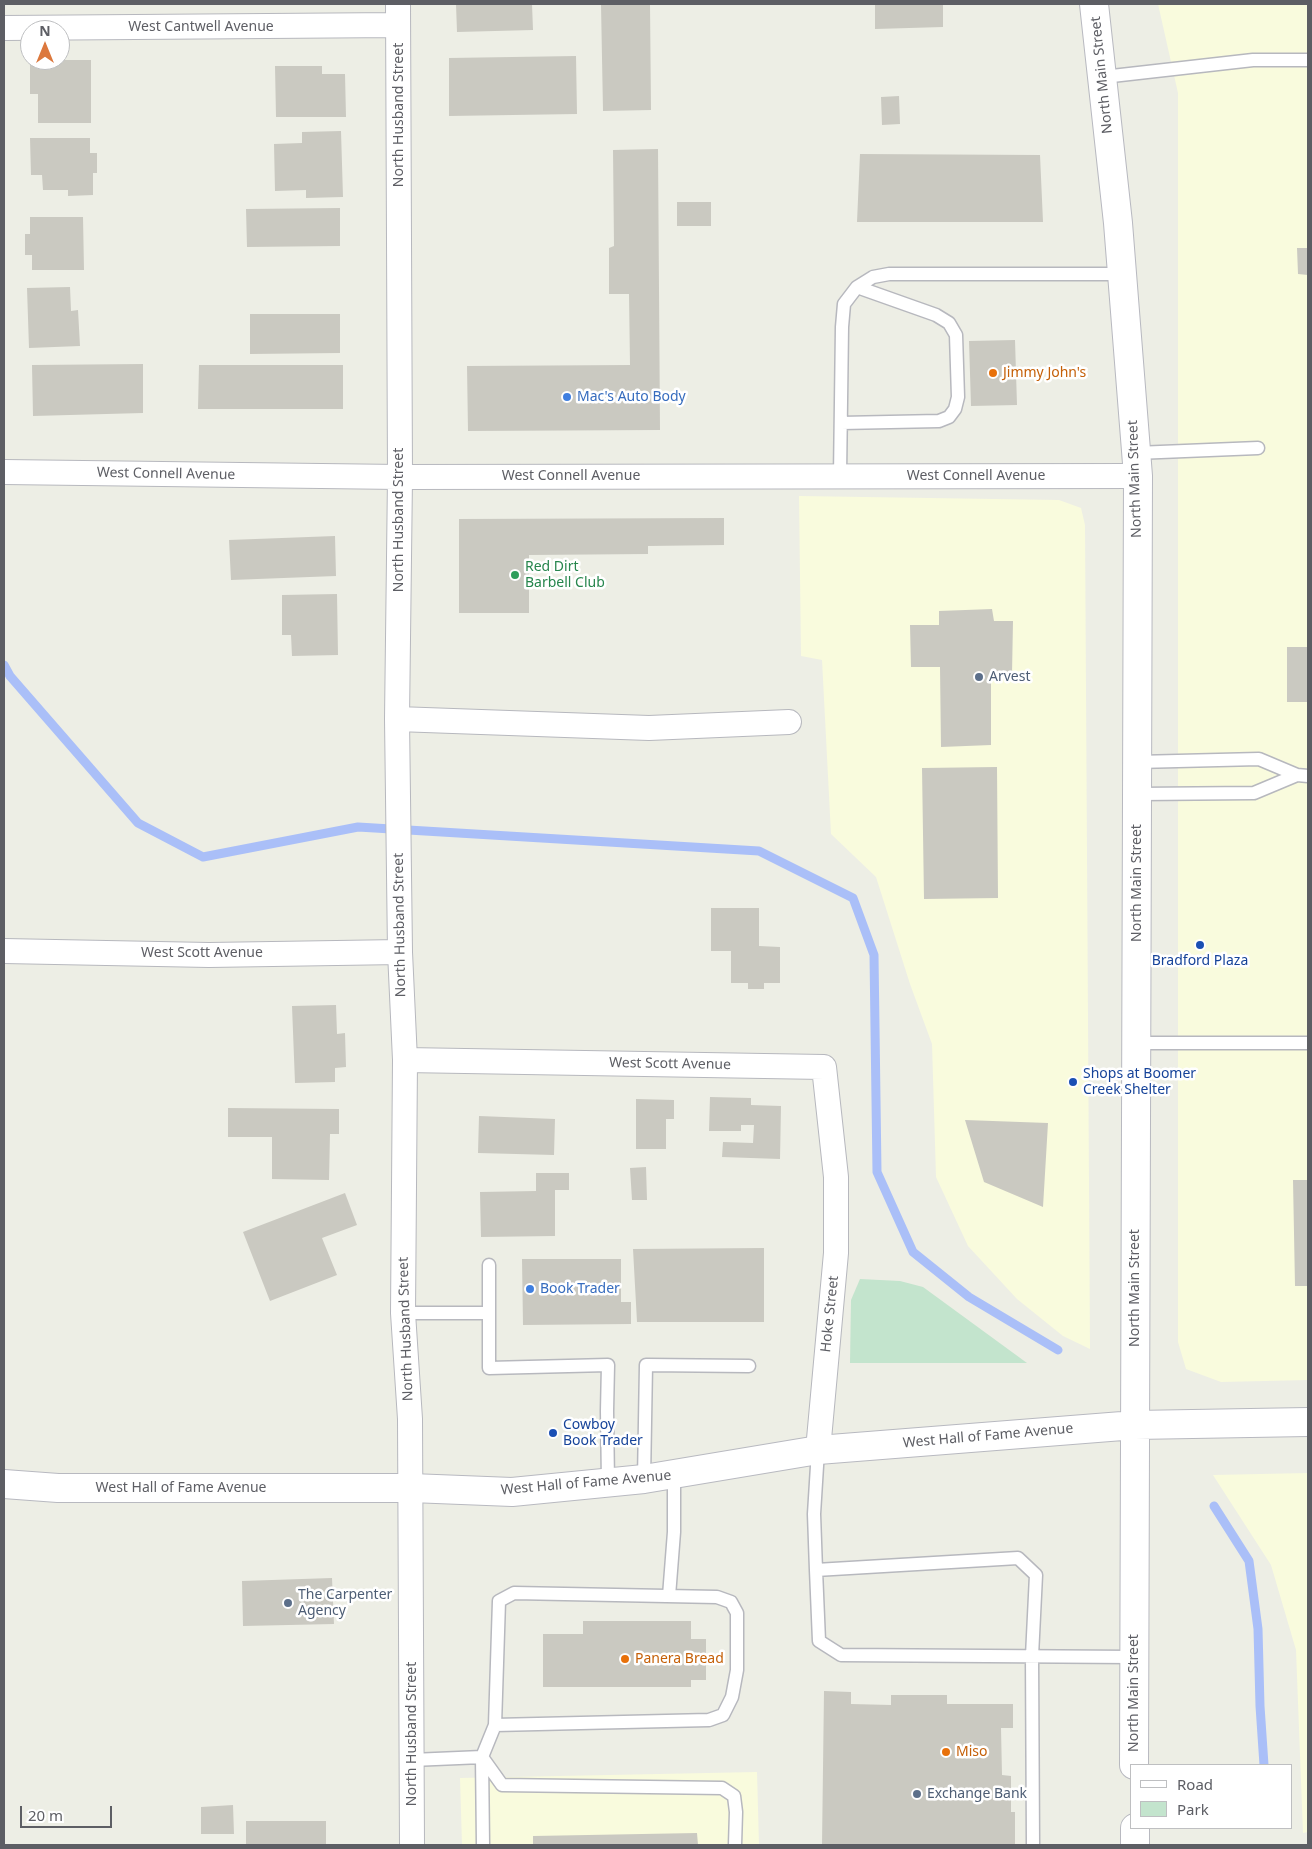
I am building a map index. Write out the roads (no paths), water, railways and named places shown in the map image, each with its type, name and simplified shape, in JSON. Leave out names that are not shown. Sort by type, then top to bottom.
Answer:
[{"type":"main road","name":"North Main Street","points":[[1094,4],[1122,274],[1137,465],[1138,794],[1134,1764]]},
{"type":"main road","name":"West Hall of Fame Avenue","points":[[4,1484],[68,1488],[411,1488],[512,1492],[608,1484],[674,1475],[818,1450],[1135,1425],[1308,1422]]},
{"type":"main road","points":[[1135,1829],[1135,1845]]},
{"type":"street","name":"West Cantwell Avenue","points":[[4,28],[398,15]]},
{"type":"street","name":"North Husband Street","points":[[398,15],[400,477],[397,796],[400,952],[405,1060],[403,1313],[410,1419],[412,1845]]},
{"type":"street","name":"West Connell Avenue","points":[[4,472],[400,477],[840,476],[1137,465]]},
{"type":"street","points":[[397,720],[649,728],[789,722]]},
{"type":"street","name":"West Scott Avenue","points":[[4,950],[209,955],[400,952]]},
{"type":"street","name":"West Scott Avenue","points":[[405,1060],[824,1066],[836,1177]]},
{"type":"street","name":"Hoke Street","points":[[818,1450],[836,1253],[836,1177]]},
{"type":"lane","points":[[1103,77],[1253,60],[1308,60]]},
{"type":"lane","points":[[840,476],[844,304],[857,287],[873,278],[889,274],[1122,274]]},
{"type":"lane","points":[[841,423],[939,421],[949,417],[955,409],[958,397],[956,336],[949,323],[936,315],[857,287]]},
{"type":"lane","points":[[1137,465],[1258,448]]},
{"type":"lane","points":[[1137,762],[1259,758],[1302,776]]},
{"type":"lane","points":[[1138,794],[1254,793],[1302,776]]},
{"type":"lane","points":[[1136,1043],[1308,1043]]},
{"type":"lane","points":[[490,1265],[489,1368],[608,1365],[606,1411],[608,1484]]},
{"type":"lane","points":[[403,1313],[489,1313]]},
{"type":"lane","points":[[644,1479],[646,1365],[748,1366]]},
{"type":"lane","points":[[818,1450],[814,1514],[818,1641],[841,1655],[1133,1658]]},
{"type":"lane","points":[[669,1596],[674,1532],[674,1475]]},
{"type":"lane","points":[[816,1570],[1018,1558],[1036,1575],[1032,1656],[1033,1845]]},
{"type":"lane","points":[[483,1845],[482,1757],[495,1725],[500,1601],[514,1593],[717,1597],[732,1602],[737,1613],[737,1670],[732,1696],[723,1716],[709,1720],[495,1725]]},
{"type":"lane","points":[[412,1760],[482,1757]]},
{"type":"lane","points":[[482,1757],[502,1785],[722,1788],[734,1796],[736,1812],[735,1845]]},
{"type":"waterway","points":[[4,665],[10,676],[138,823],[203,857],[358,827],[759,851],[853,898],[874,955],[877,1172],[913,1252],[969,1297],[1058,1350]]},
{"type":"waterway","points":[[1214,1506],[1249,1561],[1258,1629],[1264,1764]]},
{"type":"place","name":"Jimmy John's","points":[[993,373]]},
{"type":"place","name":"Mac's Auto Body","points":[[567,397]]},
{"type":"place","name":"Red Dirt Barbell Club","points":[[515,575]]},
{"type":"place","name":"Arvest","points":[[979,677]]},
{"type":"place","name":"Bradford Plaza","points":[[1200,945]]},
{"type":"place","name":"Shops at Boomer Creek Shelter","points":[[1073,1082]]},
{"type":"place","name":"Book Trader","points":[[530,1289]]},
{"type":"place","name":"Cowboy Book Trader","points":[[553,1433]]},
{"type":"place","name":"The Carpenter Agency","points":[[288,1603]]},
{"type":"place","name":"Panera Bread","points":[[625,1659]]},
{"type":"place","name":"Miso","points":[[946,1752]]},
{"type":"place","name":"Exchange Bank","points":[[917,1794]]}]
